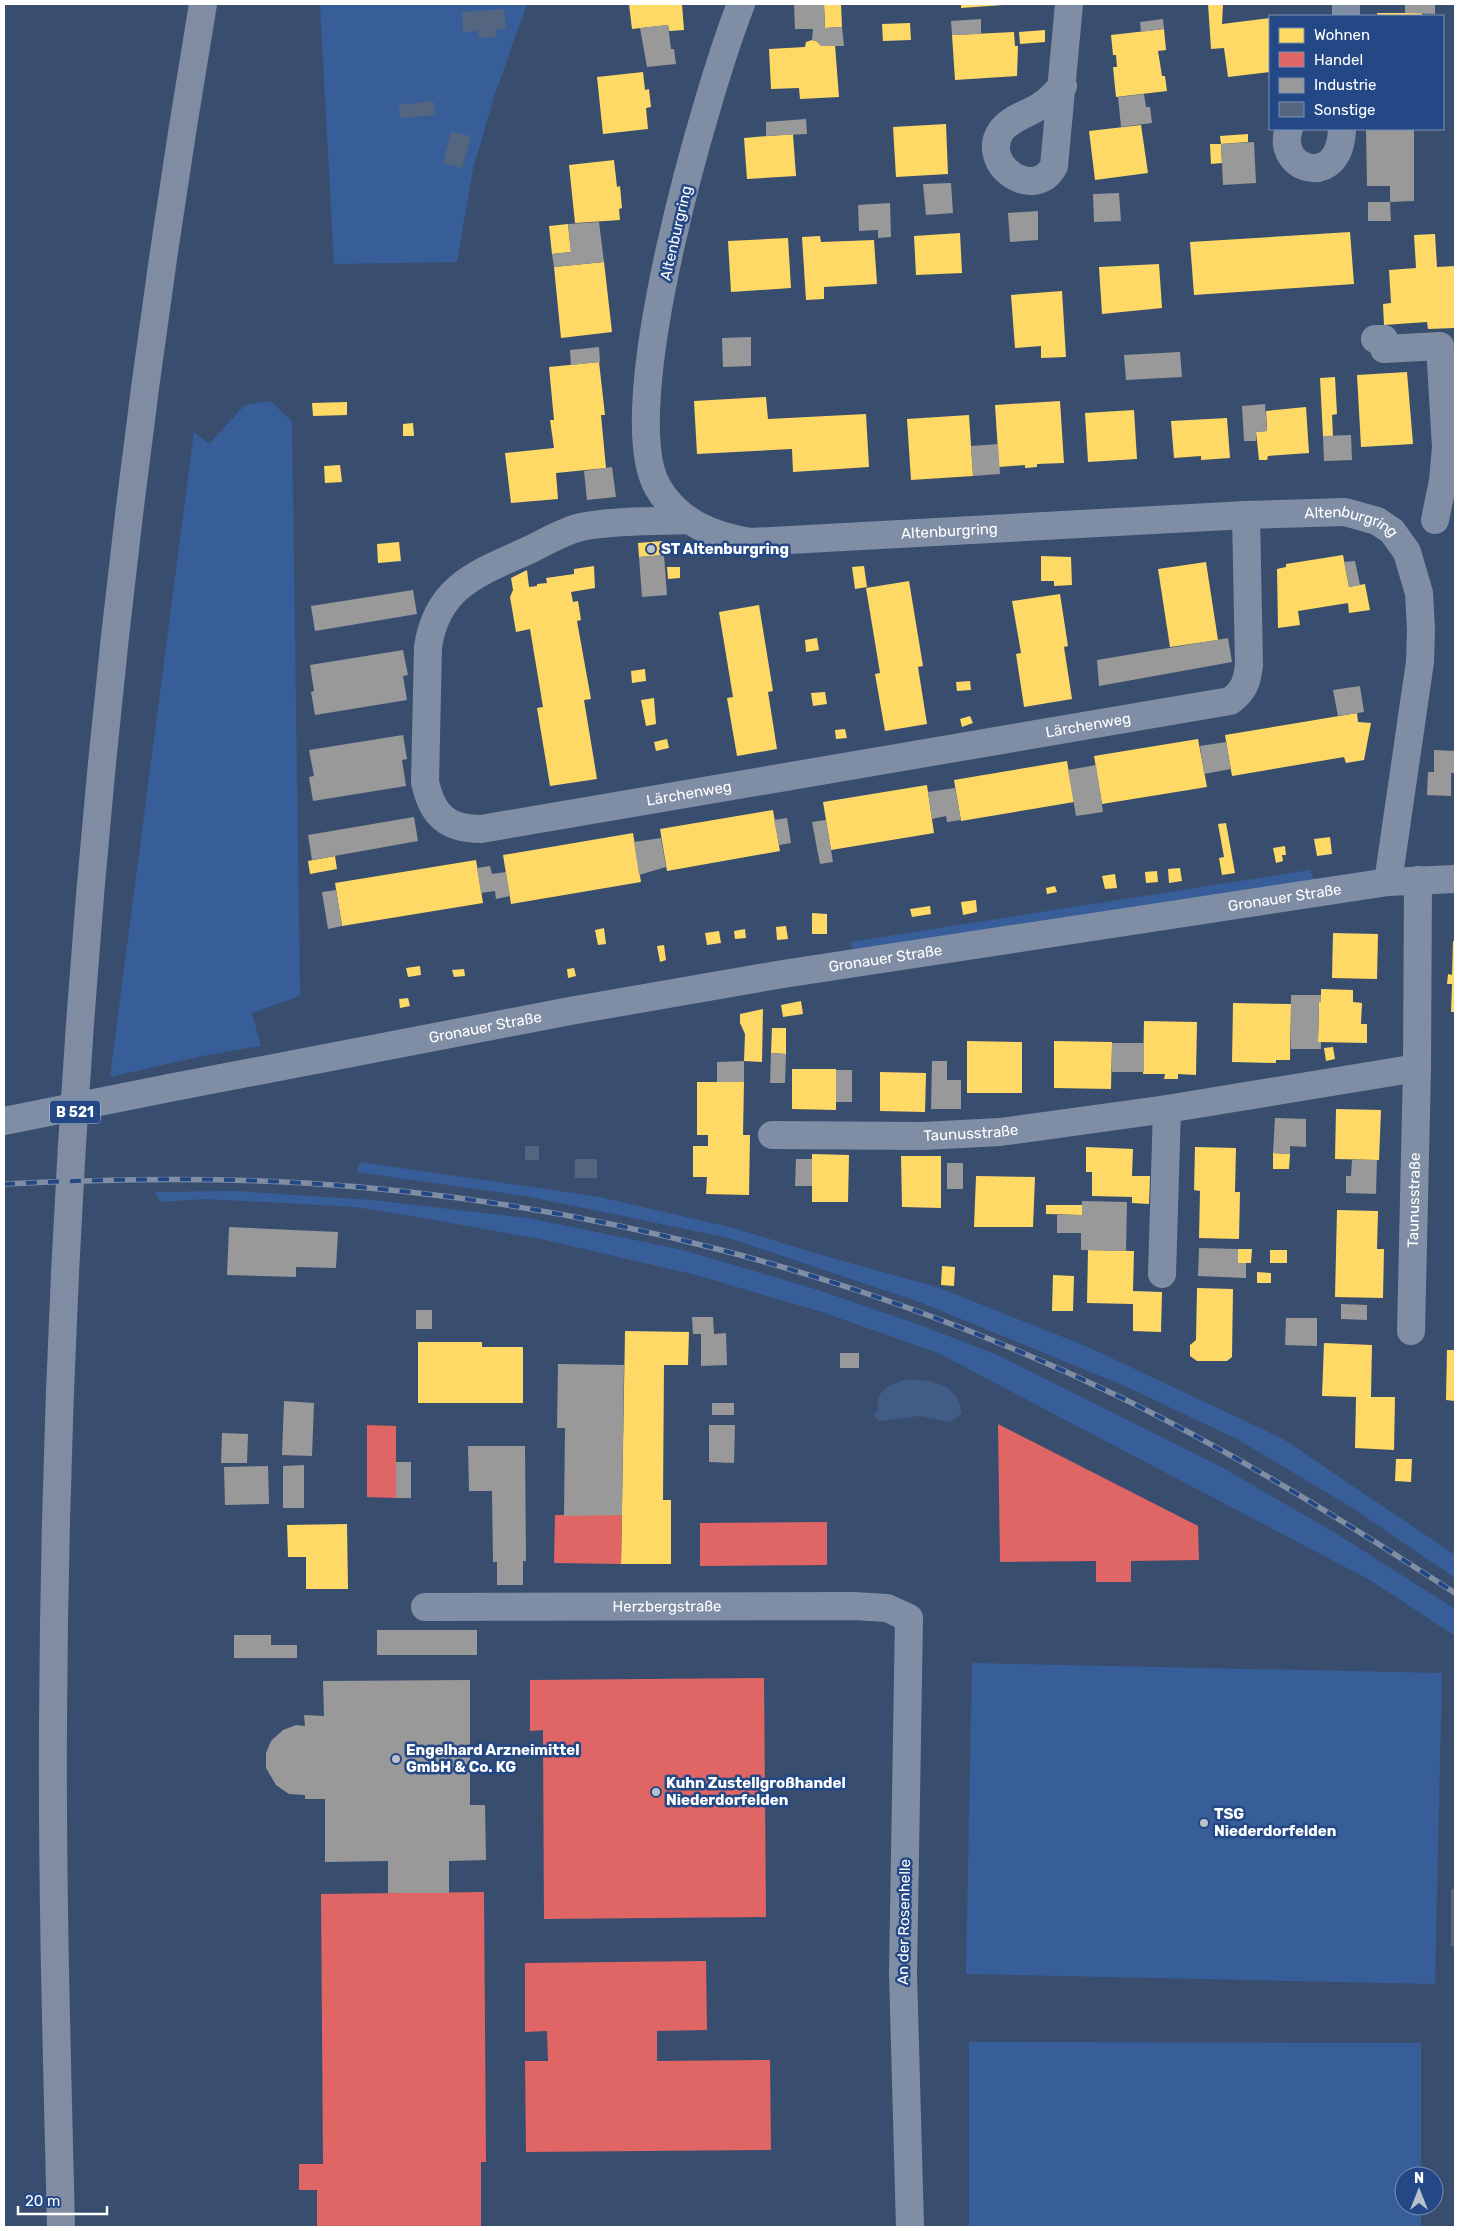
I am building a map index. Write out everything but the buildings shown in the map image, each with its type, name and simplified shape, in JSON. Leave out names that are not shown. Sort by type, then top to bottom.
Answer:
[{"type":"main road","name":"B 521","points":[[61,2227],[54,1945],[53,1721],[58,1468],[79,1042],[105,734],[133,479],[176,164],[204,4]]},
{"type":"street","name":"Altenburgring","points":[[742,4],[710,94],[691,165],[669,260],[647,378],[645,437],[651,470],[664,498],[688,520],[701,528],[727,538],[751,542],[1246,515],[1345,512],[1363,515],[1377,521],[1392,531],[1410,559],[1419,593],[1421,630],[1420,662],[1388,882]]},
{"type":"street","points":[[1063,86],[1070,4]]},
{"type":"street","points":[[1289,130],[1286,140],[1290,155],[1299,164],[1316,168],[1329,164],[1339,153],[1342,130]]},
{"type":"street","points":[[1375,339],[1384,339],[1384,349],[1440,346],[1450,417],[1451,447],[1435,520]]},
{"type":"street","name":"Lärchenweg","points":[[688,520],[598,525],[574,529],[481,572],[454,590],[431,627],[428,657],[425,782],[428,796],[445,821],[467,828],[481,828],[1230,701],[1241,694],[1245,686],[1249,665],[1246,515]]},
{"type":"street","name":"Gronauer Straße","points":[[4,1121],[570,1011],[773,976],[1388,882],[1455,879]]},
{"type":"street","name":"Taunusstraße","points":[[1412,1331],[1417,1068],[1418,880]]},
{"type":"street","name":"Taunusstraße","points":[[772,1135],[964,1135],[1167,1108],[1417,1068]]},
{"type":"street","points":[[1162,1274],[1167,1108]]},
{"type":"street","name":"Herzbergstraße","points":[[425,1607],[853,1606],[886,1608],[909,1618]]},
{"type":"street","name":"An der Rosenhelle","points":[[909,1618],[903,1973],[910,2227]]},
{"type":"shaded area","points":[[320,4],[527,4],[494,97],[473,169],[457,262],[334,264]]},
{"type":"shaded area","points":[[270,401],[292,421],[300,996],[252,1013],[261,1046],[202,1056],[110,1077],[194,432],[209,444],[245,405]]},
{"type":"shaded area","points":[[1310,870],[1314,880],[853,950],[850,942]]},
{"type":"shaded area","points":[[360,1162],[600,1197],[737,1229],[814,1253],[937,1287],[1088,1347],[1283,1439],[1455,1555],[1455,1578],[1351,1507],[1237,1439],[1127,1387],[922,1303],[729,1238],[526,1196],[357,1172]]},
{"type":"shaded area","points":[[236,1191],[371,1200],[528,1218],[683,1250],[818,1290],[917,1324],[995,1354],[1223,1468],[1337,1534],[1455,1609],[1455,1636],[1370,1580],[938,1353],[822,1312],[696,1275],[541,1239],[356,1207],[205,1199],[161,1202],[155,1192]]},
{"type":"shaded area","points":[[910,1379],[928,1381],[944,1386],[955,1396],[962,1413],[950,1422],[919,1416],[880,1421],[873,1415],[878,1411],[877,1403],[879,1397],[886,1388]]},
{"type":"shaded area","name":"TSG Niederdorfelden","points":[[972,1663],[1442,1673],[1435,1984],[966,1974]]},
{"type":"shaded area","points":[[969,2042],[1421,2043],[1421,2166],[1394,2166],[1394,2216],[1421,2216],[1421,2227],[969,2227]]},
{"type":"railway","points":[[4,1184],[192,1179],[305,1183],[410,1192],[516,1206],[620,1226],[724,1251],[826,1280],[927,1315],[1026,1354],[1122,1398],[1250,1466],[1374,1541],[1455,1593]]},
{"type":"place","name":"ST Altenburgring","points":[[651,549]]},
{"type":"place","name":"Engelhard Arzneimittel GmbH & Co. KG","points":[[396,1759]]},
{"type":"place","name":"Kuhn Zustellgroßhandel Niederdorfelden","points":[[656,1792]]},
{"type":"place","name":"TSG Niederdorfelden","points":[[1204,1823]]}]
